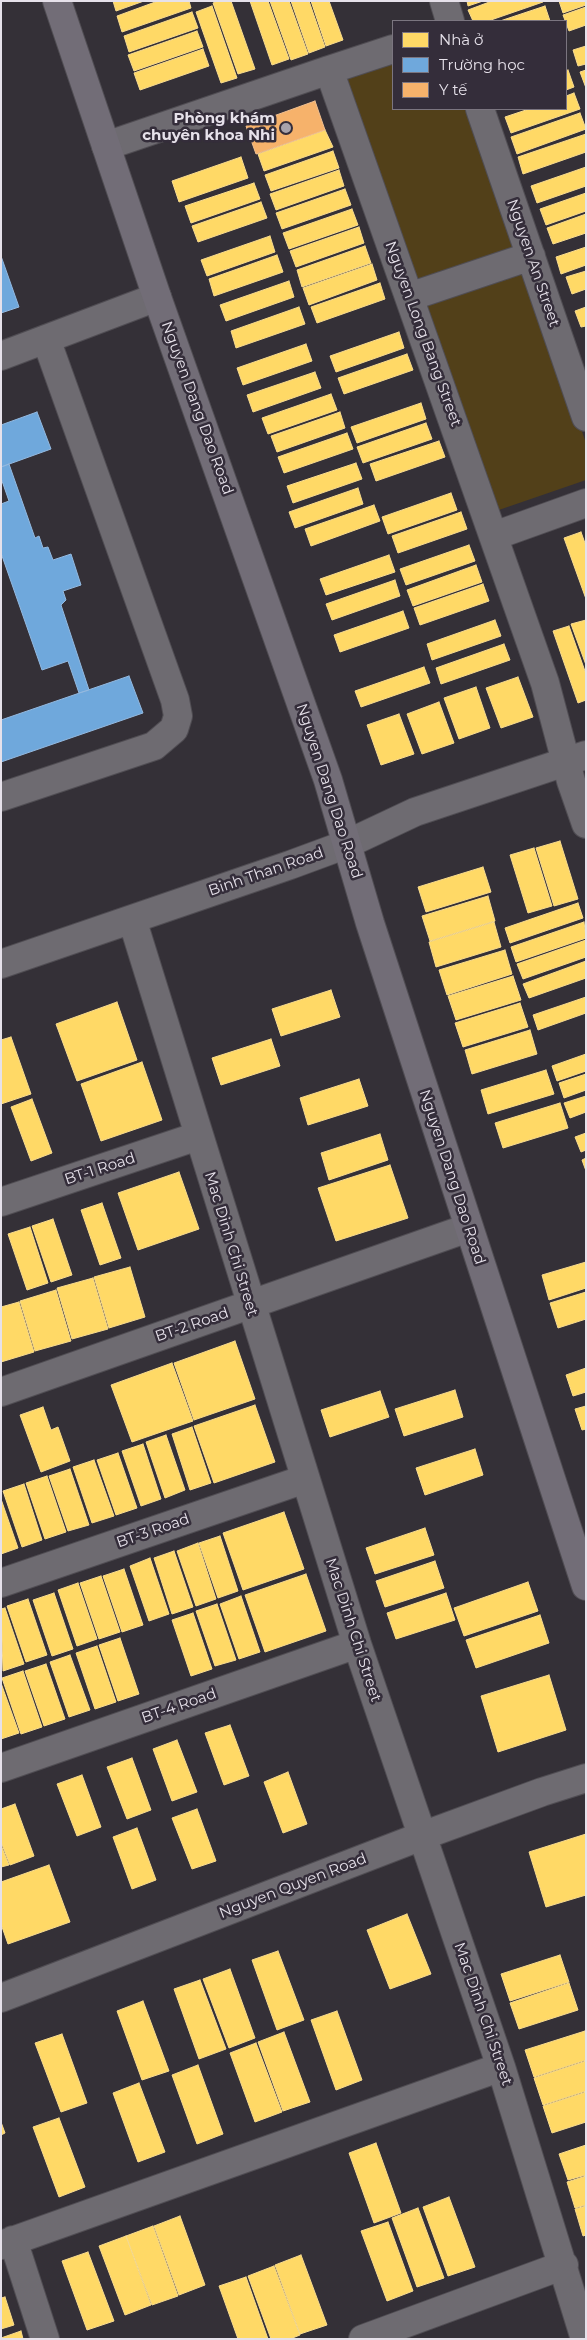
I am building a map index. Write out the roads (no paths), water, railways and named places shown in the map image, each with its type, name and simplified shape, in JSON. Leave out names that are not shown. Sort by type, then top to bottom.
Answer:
[{"type":"main road","name":"Nguyen Dang Dao Road","points":[[57,1],[157,297],[328,780],[468,1228],[581,1554],[586,1586]]},
{"type":"street","points":[[444,1],[450,20]]},
{"type":"street","points":[[106,146],[392,49]]},
{"type":"street","name":"Nguyen Long Bang Street","points":[[330,70],[552,704],[576,758],[586,824]]},
{"type":"street","name":"Nguyen An Street","points":[[480,110],[586,417]]},
{"type":"street","points":[[409,297],[530,256]]},
{"type":"street","points":[[1,356],[157,297]]},
{"type":"street","points":[[1,797],[154,746],[174,729],[178,716],[175,700],[46,339]]},
{"type":"street","points":[[494,536],[586,503]]},
{"type":"street","name":"Binh Than Road","points":[[1,964],[347,844],[415,812],[576,758]]},
{"type":"street","name":"Mac Dinh Chi Street","points":[[132,919],[250,1305],[357,1644],[501,2067],[564,2265],[585,2339]]},
{"type":"street","name":"BT-1 Road","points":[[1,1202],[198,1136]]},
{"type":"street","name":"BT-2 Road","points":[[1,1392],[468,1228]]},
{"type":"street","name":"BT-3 Road","points":[[1,1583],[305,1479]]},
{"type":"street","name":"BT-4 Road","points":[[1,1768],[357,1644]]},
{"type":"street","name":"Nguyen Quyen Road","points":[[1,1998],[422,1836],[586,1778]]},
{"type":"street","points":[[45,2339],[7,2243],[501,2067]]},
{"type":"street","points":[[363,2339],[564,2265]]},
{"type":"place","name":"Phòng khám chuyên khoa Nhi","points":[[286,128]]}]
